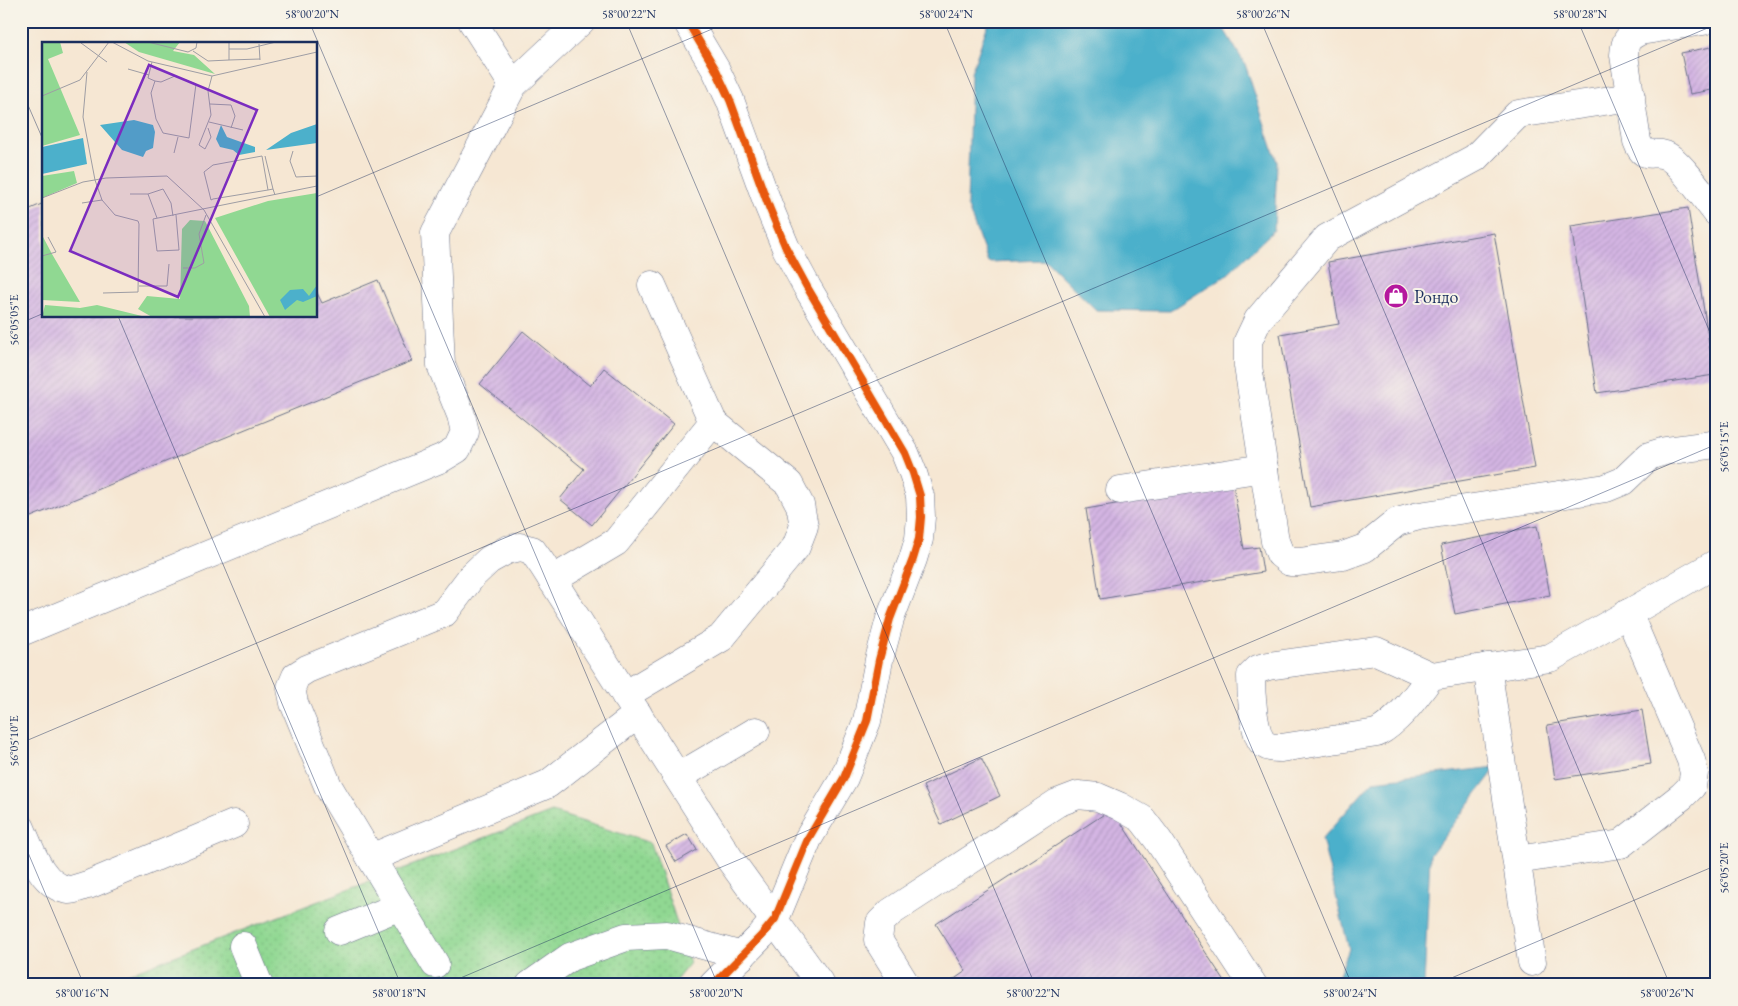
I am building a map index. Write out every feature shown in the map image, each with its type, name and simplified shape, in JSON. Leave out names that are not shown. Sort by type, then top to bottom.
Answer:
[{"type":"street","points":[[472,21],[513,85]]},
{"type":"street","points":[[21,632],[442,458],[457,449],[465,432],[461,415],[441,365],[436,233],[513,85],[580,21]]},
{"type":"street","points":[[687,21],[716,70],[786,248],[812,296],[905,453],[920,496],[921,517],[919,539],[913,559],[883,643],[867,721],[844,778],[808,839],[775,919],[762,936],[713,985]]},
{"type":"street","points":[[1703,21],[1655,25],[1631,36],[1625,43],[1624,55],[1640,150],[1645,154],[1665,155],[1678,164],[1717,213]]},
{"type":"street","points":[[1631,97],[1518,114],[1475,158],[1327,238],[1258,320],[1248,341],[1248,366],[1275,541],[1280,554],[1290,562],[1343,556],[1365,548],[1397,522],[1419,516],[1606,488],[1623,481],[1650,456],[1665,451],[1717,444]]},
{"type":"street","points":[[371,858],[548,784],[632,704],[722,638],[796,546],[804,526],[800,505],[789,484],[713,422],[652,285]]},
{"type":"street","points":[[552,580],[616,542],[713,422]]},
{"type":"street","points":[[1120,490],[1264,468]]},
{"type":"street","points":[[435,964],[328,786],[294,704],[291,688],[296,676],[307,669],[444,613],[472,576],[489,560],[507,550],[520,546],[532,550],[731,861],[775,919],[821,985]]},
{"type":"street","points":[[1431,676],[1395,720],[1377,732],[1282,748],[1271,748],[1262,742],[1256,729],[1251,676],[1258,669],[1376,651],[1431,676],[1550,658],[1717,563]]},
{"type":"street","points":[[1517,860],[1621,844],[1692,786],[1694,773],[1691,760],[1628,613]]},
{"type":"street","points":[[1487,667],[1532,962]]},
{"type":"street","points":[[678,777],[756,732]]},
{"type":"street","points":[[906,985],[878,940],[880,923],[891,912],[1058,803],[1078,794],[1098,797],[1142,819],[1164,848],[1253,985]]},
{"type":"street","points":[[21,828],[35,862],[51,883],[69,890],[88,885],[234,824]]},
{"type":"street","points":[[339,931],[400,906]]},
{"type":"street","points":[[530,985],[570,957],[626,937],[668,935],[742,956]]},
{"type":"street","points":[[243,946],[259,985]]},
{"type":"green space","points":[[552,812],[651,843],[690,963],[672,985],[99,985]]},
{"type":"water","points":[[989,21],[1219,21],[1245,64],[1277,162],[1274,230],[1228,274],[1170,311],[1096,310],[1045,260],[988,262],[967,205],[971,73]]},
{"type":"water","points":[[1497,767],[1430,855],[1424,985],[1335,985],[1349,949],[1322,839],[1373,781]]},
{"type":"building","points":[[1711,47],[1717,73],[1717,89],[1690,94],[1681,53]]},
{"type":"building","points":[[42,204],[42,318],[318,318],[318,295],[322,303],[378,280],[412,361],[21,521],[21,213]]},
{"type":"building","points":[[1688,208],[1714,375],[1597,393],[1571,226]]},
{"type":"building","points":[[1494,233],[1535,468],[1310,507],[1280,334],[1339,324],[1328,262]]},
{"type":"building","points":[[523,331],[590,386],[604,368],[674,424],[592,525],[560,499],[584,469],[480,384]]},
{"type":"building","points":[[1233,484],[1244,549],[1259,547],[1263,572],[1100,599],[1086,509]]},
{"type":"building","points":[[1537,526],[1550,595],[1455,614],[1441,545]]},
{"type":"building","points":[[1642,710],[1651,764],[1555,779],[1547,725]]},
{"type":"building","points":[[981,758],[1000,796],[941,824],[923,786]]},
{"type":"building","points":[[1112,809],[1227,985],[946,985],[966,971],[936,924]]},
{"type":"building","points":[[687,834],[697,850],[676,862],[666,846]]},
{"type":"cycle path","points":[[687,21],[716,70],[730,100],[786,248],[905,453],[920,496],[921,517],[919,539],[890,619],[879,660],[867,721],[844,778],[808,839],[775,919],[713,985]]},
{"type":"place","name":"Рондо","points":[[1396,296]]}]
